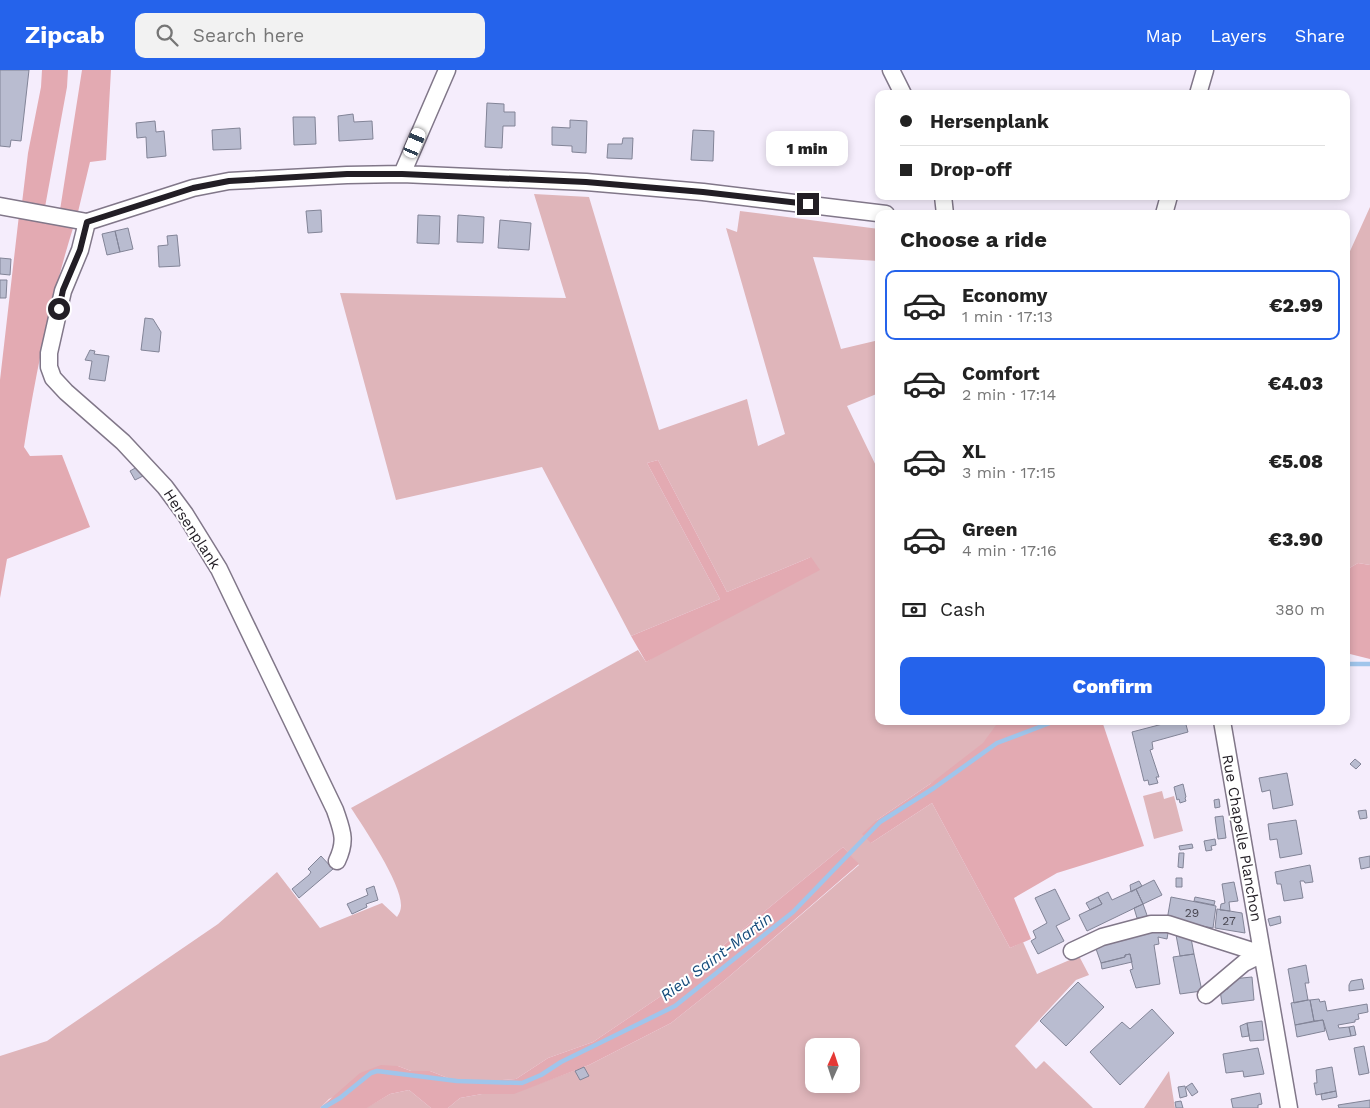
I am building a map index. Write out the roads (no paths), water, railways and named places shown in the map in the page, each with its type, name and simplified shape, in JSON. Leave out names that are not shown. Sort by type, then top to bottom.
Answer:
[{"type":"street","points":[[402,174],[447,70]]},
{"type":"street","points":[[892,70],[901,90]]},
{"type":"street","points":[[1199,90],[1205,70]]},
{"type":"street","points":[[0,206],[87,222],[193,188],[229,181],[347,174],[402,174],[645,187],[875,213]]},
{"type":"street","name":"Hersenplank","points":[[87,222],[80,250],[63,290],[51,345],[48,361],[54,378],[66,392],[123,442],[165,487],[185,514],[219,569],[335,810],[342,829],[343,848],[337,861]]},
{"type":"street","name":"Rue Chapelle Planchon","points":[[1223,725],[1289,1108]]},
{"type":"street","points":[[1072,950],[1102,937],[1151,924],[1168,924],[1262,954]]},
{"type":"street","points":[[1206,995],[1244,963],[1262,954]]},
{"type":"waterway","name":"Rieu Saint-Martin","points":[[1350,664],[1370,664]]},
{"type":"waterway","name":"Rieu Saint-Martin","points":[[323,1108],[340,1098],[371,1073],[377,1071],[457,1081],[522,1083],[675,1006],[793,912],[880,822],[934,788],[997,743],[1044,725]]}]
